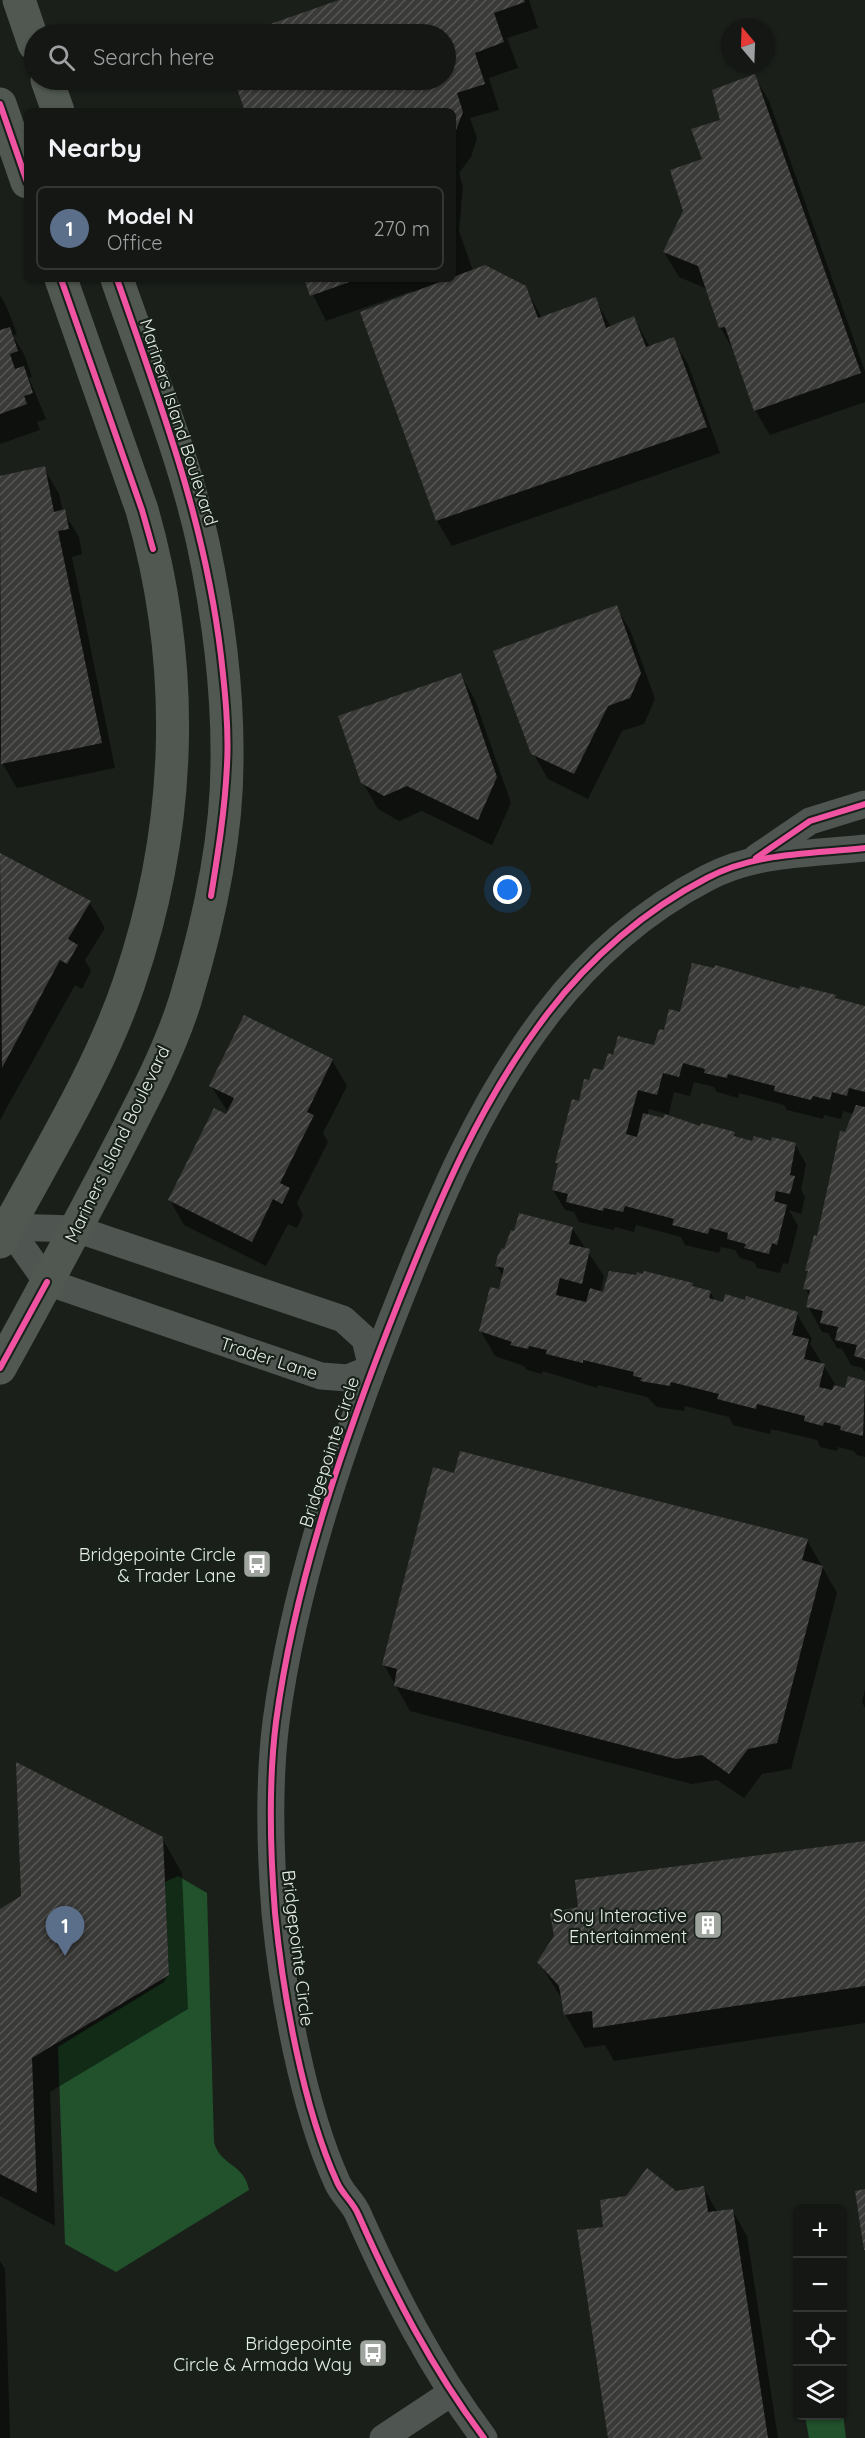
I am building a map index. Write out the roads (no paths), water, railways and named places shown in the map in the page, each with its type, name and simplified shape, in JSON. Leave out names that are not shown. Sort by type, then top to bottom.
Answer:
[{"type":"main road","points":[[19,0],[27,24]]},
{"type":"main road","points":[[51,90],[57,108]]},
{"type":"main road","points":[[0,104],[18,166]]},
{"type":"main road","points":[[3,1231],[101,1050],[129,983],[151,910],[165,837],[174,762],[167,621],[153,549],[142,510],[62,282]]},
{"type":"main road","name":"Mariners Island Boulevard","points":[[0,1368],[153,1082],[184,1003],[206,924],[220,840],[227,763],[224,684],[216,616],[202,542],[181,464],[118,282]]},
{"type":"street","name":"Bridgepointe Circle","points":[[481,2437],[451,2393],[377,2259],[355,2206],[339,2187],[310,2100],[283,1975],[273,1880],[273,1754],[286,1661],[333,1480],[351,1422],[372,1368],[452,1173],[496,1092],[547,1014],[585,969],[632,927],[708,877],[754,859],[810,821],[865,804]]},
{"type":"street","name":"Bridgepointe Circle","points":[[754,859],[865,848]]},
{"type":"street","points":[[3,1231],[76,1229],[343,1319],[365,1339],[372,1368]]},
{"type":"street","points":[[3,1231],[47,1282]]},
{"type":"street","name":"Trader Lane","points":[[47,1282],[321,1377],[348,1378],[372,1368]]},
{"type":"street","points":[[383,2438],[451,2393]]},
{"type":"place","name":"Bridgepointe Circle & Trader Lane","points":[[257,1564]]},
{"type":"place","name":"Sony Interactive Entertainment","points":[[708,1925]]},
{"type":"place","name":"Model N","points":[[65,1956]]},
{"type":"place","name":"Bridgepointe Circle & Armada Way","points":[[373,2353]]}]
